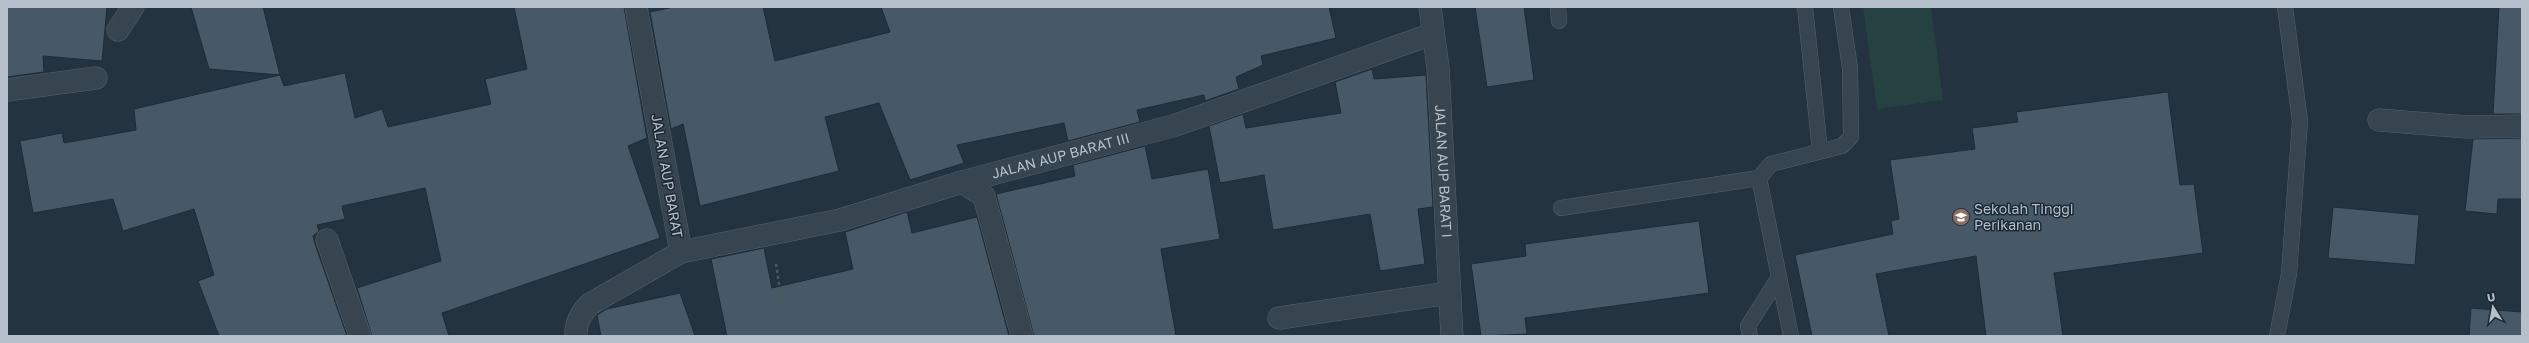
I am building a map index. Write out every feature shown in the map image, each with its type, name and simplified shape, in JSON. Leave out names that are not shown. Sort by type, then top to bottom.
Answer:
[{"type":"street","points":[[118,30],[132,7]]},
{"type":"street","name":"JALAN AUP BARAT","points":[[576,336],[576,327],[580,316],[590,304],[681,252],[636,7]]},
{"type":"street","name":"JALAN AUP BARAT I","points":[[1430,7],[1432,34],[1438,68],[1452,336]]},
{"type":"street","name":"JALAN AUP BARAT III","points":[[681,252],[840,220],[962,182],[1176,125],[1432,34]]},
{"type":"street","points":[[7,90],[96,78]]},
{"type":"street","points":[[2379,120],[2437,126],[2522,126]]},
{"type":"street","points":[[962,182],[984,196],[1022,336]]},
{"type":"street","points":[[327,240],[360,336]]},
{"type":"street","points":[[1279,318],[1449,293]]},
{"type":"lane","points":[[1805,7],[1820,151]]},
{"type":"lane","points":[[1561,208],[1759,178],[1771,164],[1842,146],[1851,137],[1850,68],[1841,7]]},
{"type":"lane","points":[[2277,336],[2289,274],[2300,122],[2285,7]]},
{"type":"lane","points":[[1759,178],[1791,336]]},
{"type":"lane","points":[[1750,336],[1748,326],[1779,277]]},
{"type":"path","points":[[771,234],[787,336]]},
{"type":"green space","points":[[1863,7],[1931,7],[1943,100],[1877,109]]},
{"type":"building","points":[[7,7],[107,7],[102,61],[43,56],[44,72],[7,77]]},
{"type":"building","points":[[191,7],[263,7],[280,75],[209,69]]},
{"type":"building","points":[[514,7],[624,7],[647,138],[628,146],[660,238],[442,313],[449,336],[372,336],[357,288],[441,261],[425,188],[342,206],[345,219],[317,225],[319,231],[313,236],[315,244],[347,336],[219,336],[198,281],[214,275],[194,209],[123,231],[113,199],[33,213],[20,141],[62,133],[64,143],[136,130],[134,109],[280,75],[284,86],[345,73],[355,118],[382,109],[388,127],[491,104],[485,79],[527,69]]},
{"type":"building","points":[[674,7],[763,7],[775,61],[890,32],[881,7],[1329,7],[1336,38],[1261,56],[1263,65],[1236,77],[1239,89],[1205,101],[1204,95],[1137,110],[1140,122],[1068,141],[1064,123],[957,145],[964,163],[910,180],[879,103],[825,117],[839,171],[700,206],[683,124],[671,129],[650,12]]},
{"type":"building","points":[[1475,7],[1524,7],[1534,80],[1487,87]]},
{"type":"building","points":[[2499,7],[2522,7],[2522,114],[2493,114]]},
{"type":"building","points":[[1372,69],[1374,79],[1426,75],[1433,207],[1418,209],[1425,264],[1380,271],[1370,214],[1273,230],[1264,175],[1220,183],[1209,126],[1243,114],[1246,128],[1341,113],[1335,82]]},
{"type":"building","points":[[2168,92],[2180,185],[2194,184],[2203,253],[2054,273],[2063,336],[1986,336],[1976,256],[1876,274],[1889,336],[1812,336],[1795,255],[1893,234],[1891,221],[1899,219],[1890,160],[1975,149],[1972,128],[2018,122],[2016,112]]},
{"type":"building","points":[[2522,138],[2522,199],[2498,199],[2497,214],[2465,211],[2473,139]]},
{"type":"building","points":[[1145,146],[1152,179],[1208,169],[1220,239],[1161,249],[1176,336],[1034,336],[996,194],[1075,176],[1073,165]]},
{"type":"building","points":[[2333,207],[2419,215],[2415,265],[2328,258]]},
{"type":"building","points":[[907,212],[912,233],[977,217],[1009,336],[727,336],[711,259],[764,248],[772,288],[853,269],[845,232]]},
{"type":"building","points":[[1699,221],[1709,293],[1525,318],[1527,334],[1481,336],[1471,264],[1526,256],[1525,244]]},
{"type":"building","points":[[680,293],[695,336],[601,336],[597,315],[607,309]]},
{"type":"building","points":[[2471,308],[2522,312],[2522,336],[2469,336]]},
{"type":"place","name":"Sekolah Tinggi Perikanan","points":[[1961,217]]}]
